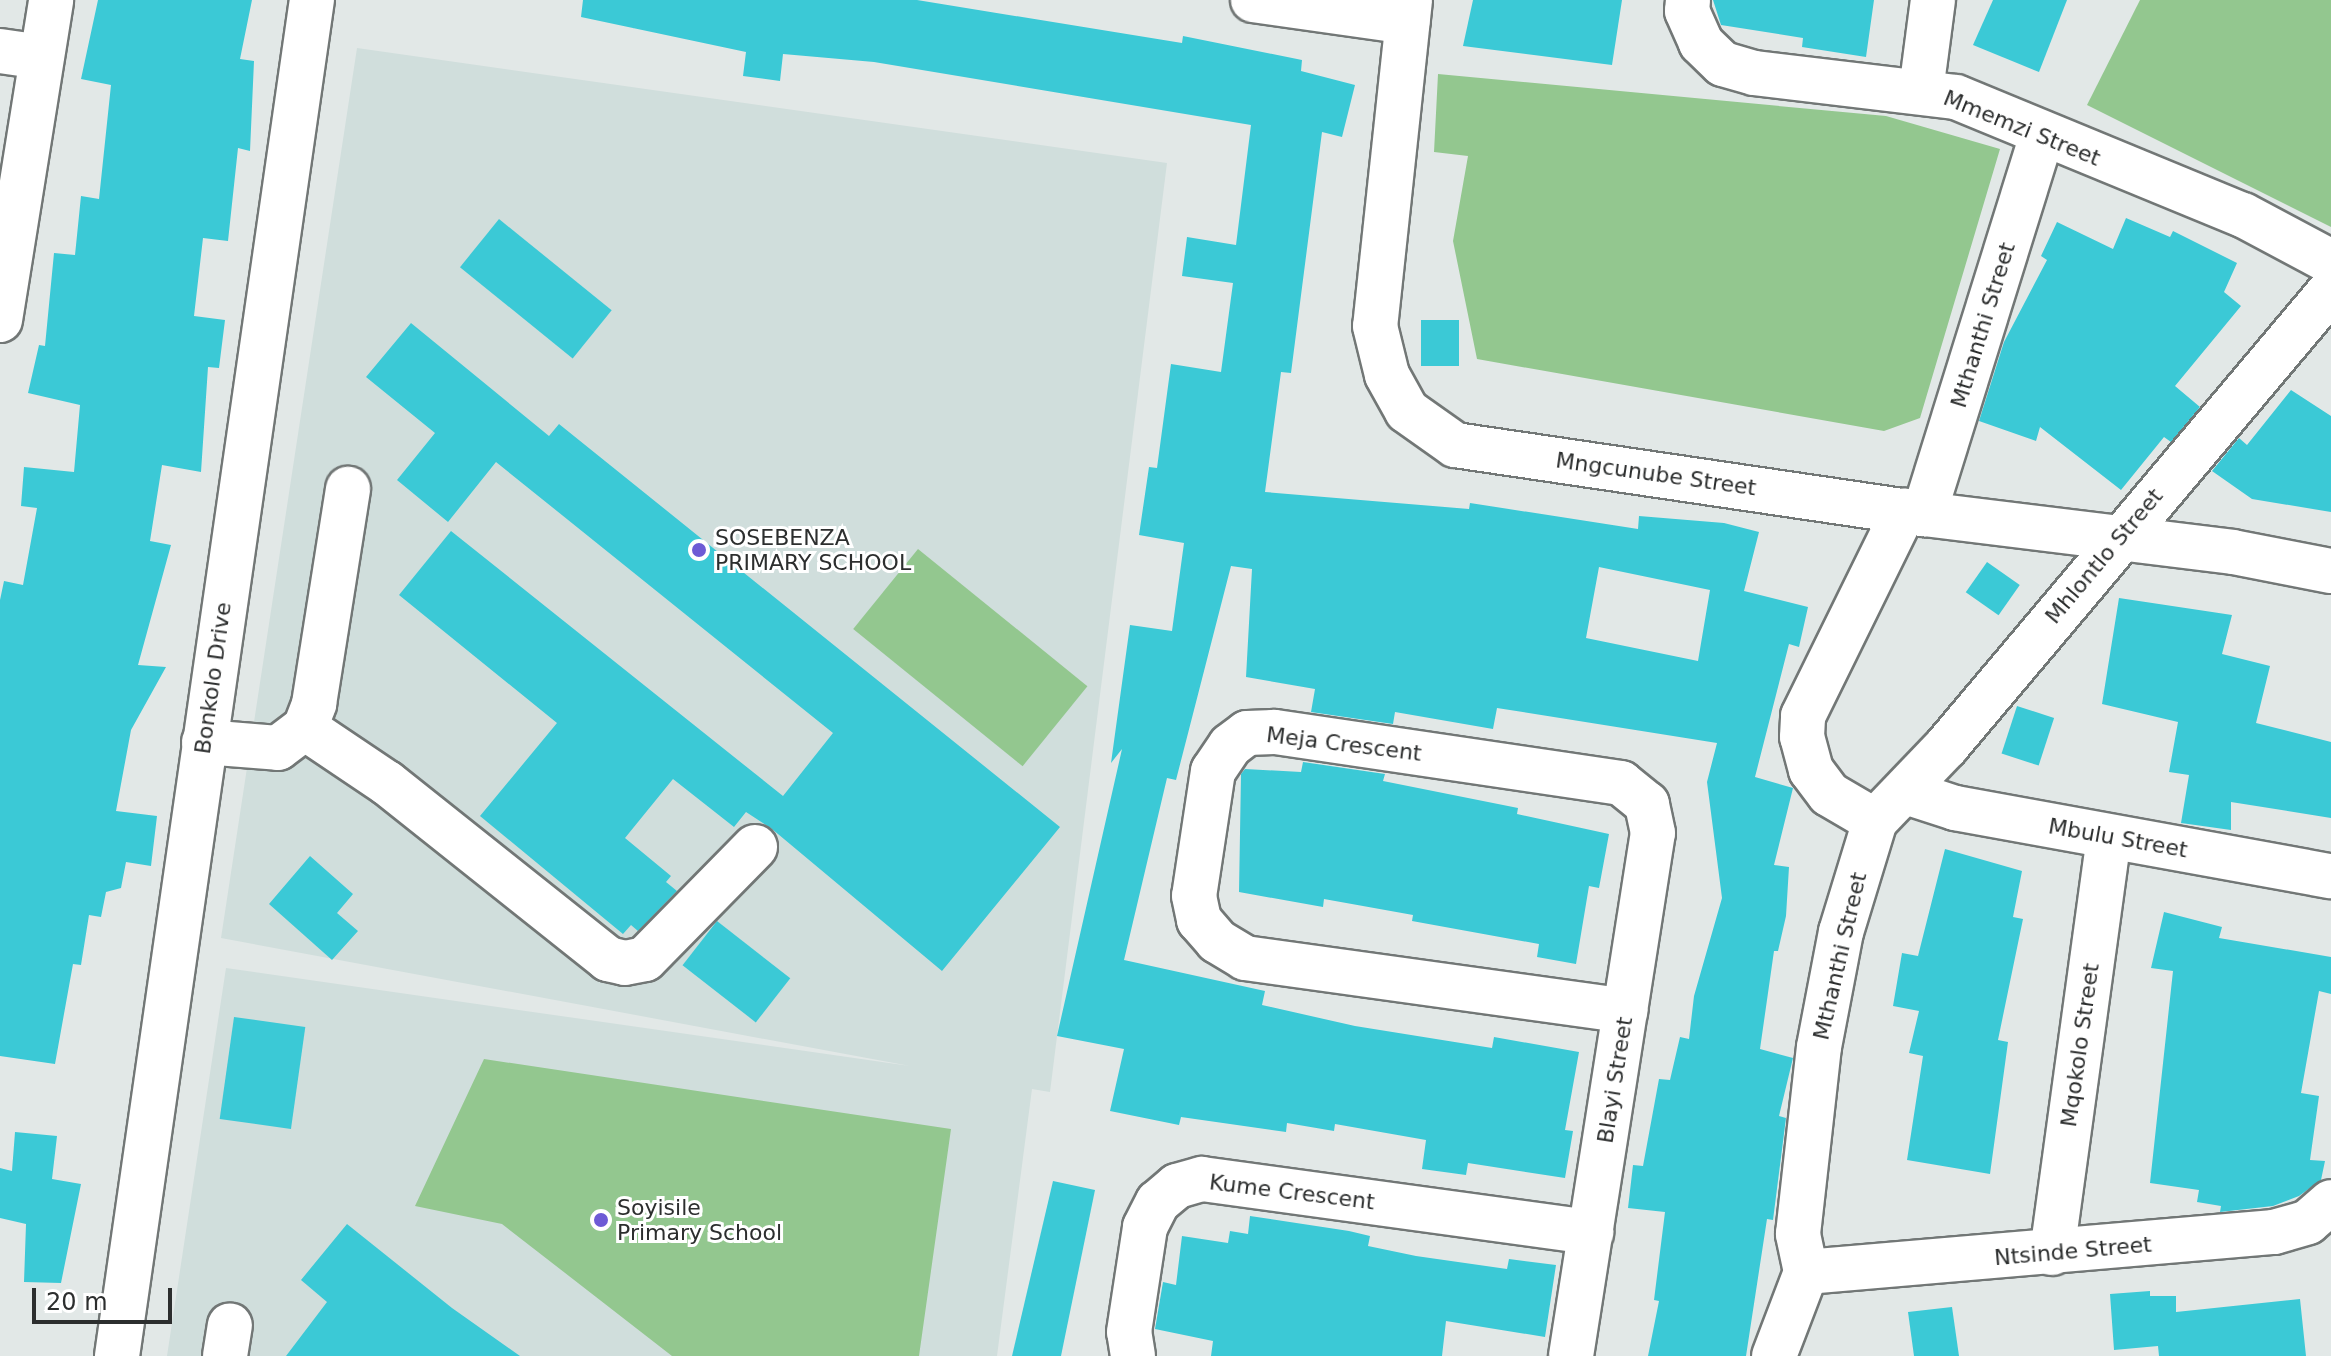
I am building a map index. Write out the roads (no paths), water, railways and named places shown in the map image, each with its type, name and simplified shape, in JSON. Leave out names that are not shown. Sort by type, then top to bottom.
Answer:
[{"type":"street","points":[[2,294],[21,54],[51,0]]},
{"type":"street","name":"Bonkolo Drive","points":[[117,1356],[312,0]]},
{"type":"street","points":[[1253,0],[1408,11]]},
{"type":"street","name":"Mmemzi Street","points":[[1688,0],[1687,11],[1701,43],[1723,64],[1754,73],[1956,97],[2042,136],[2243,215],[2331,262]]},
{"type":"street","points":[[1921,91],[1933,0]]},
{"type":"street","name":"Mngcunube Street","points":[[1408,11],[1375,326],[1387,375],[1407,411],[1455,445],[1914,512],[2233,552],[2331,571]]},
{"type":"street","name":"Mthanthi Street","points":[[1806,1272],[1798,1234],[1819,1047],[1841,932],[1875,821],[1829,794],[1811,770],[1802,737],[1803,716],[1914,512],[2042,136]]},
{"type":"street","name":"Mhlontlo Street","points":[[1875,821],[1906,792],[2331,290]]},
{"type":"street","points":[[204,742],[278,748],[305,728],[314,704],[348,489]]},
{"type":"street","points":[[305,728],[387,783],[597,951],[625,963],[645,959],[755,847]]},
{"type":"street","name":"Meja Crescent","points":[[1625,1011],[1245,958],[1217,941],[1199,920],[1194,896],[1213,771],[1230,746],[1247,733],[1274,732],[1621,783],[1647,804]]},
{"type":"street","name":"Mbulu Street","points":[[1906,792],[1955,808],[2331,876]]},
{"type":"street","name":"Blayi Street","points":[[1571,1356],[1653,833],[1647,804]]},
{"type":"street","name":"Mqokolo Street","points":[[2052,1253],[2109,837]]},
{"type":"street","name":"Kume Crescent","points":[[1133,1356],[1129,1332],[1145,1227],[1158,1202],[1177,1186],[1202,1179],[1591,1232]]},
{"type":"street","name":"Ntsinde Street","points":[[1806,1272],[2274,1232],[2308,1222],[2331,1202]]},
{"type":"street","points":[[1774,1356],[1806,1272]]},
{"type":"place","name":"SOSEBENZA PRIMARY SCHOOL","points":[[699,550]]},
{"type":"place","name":"Soyisile Primary School","points":[[601,1220]]}]
